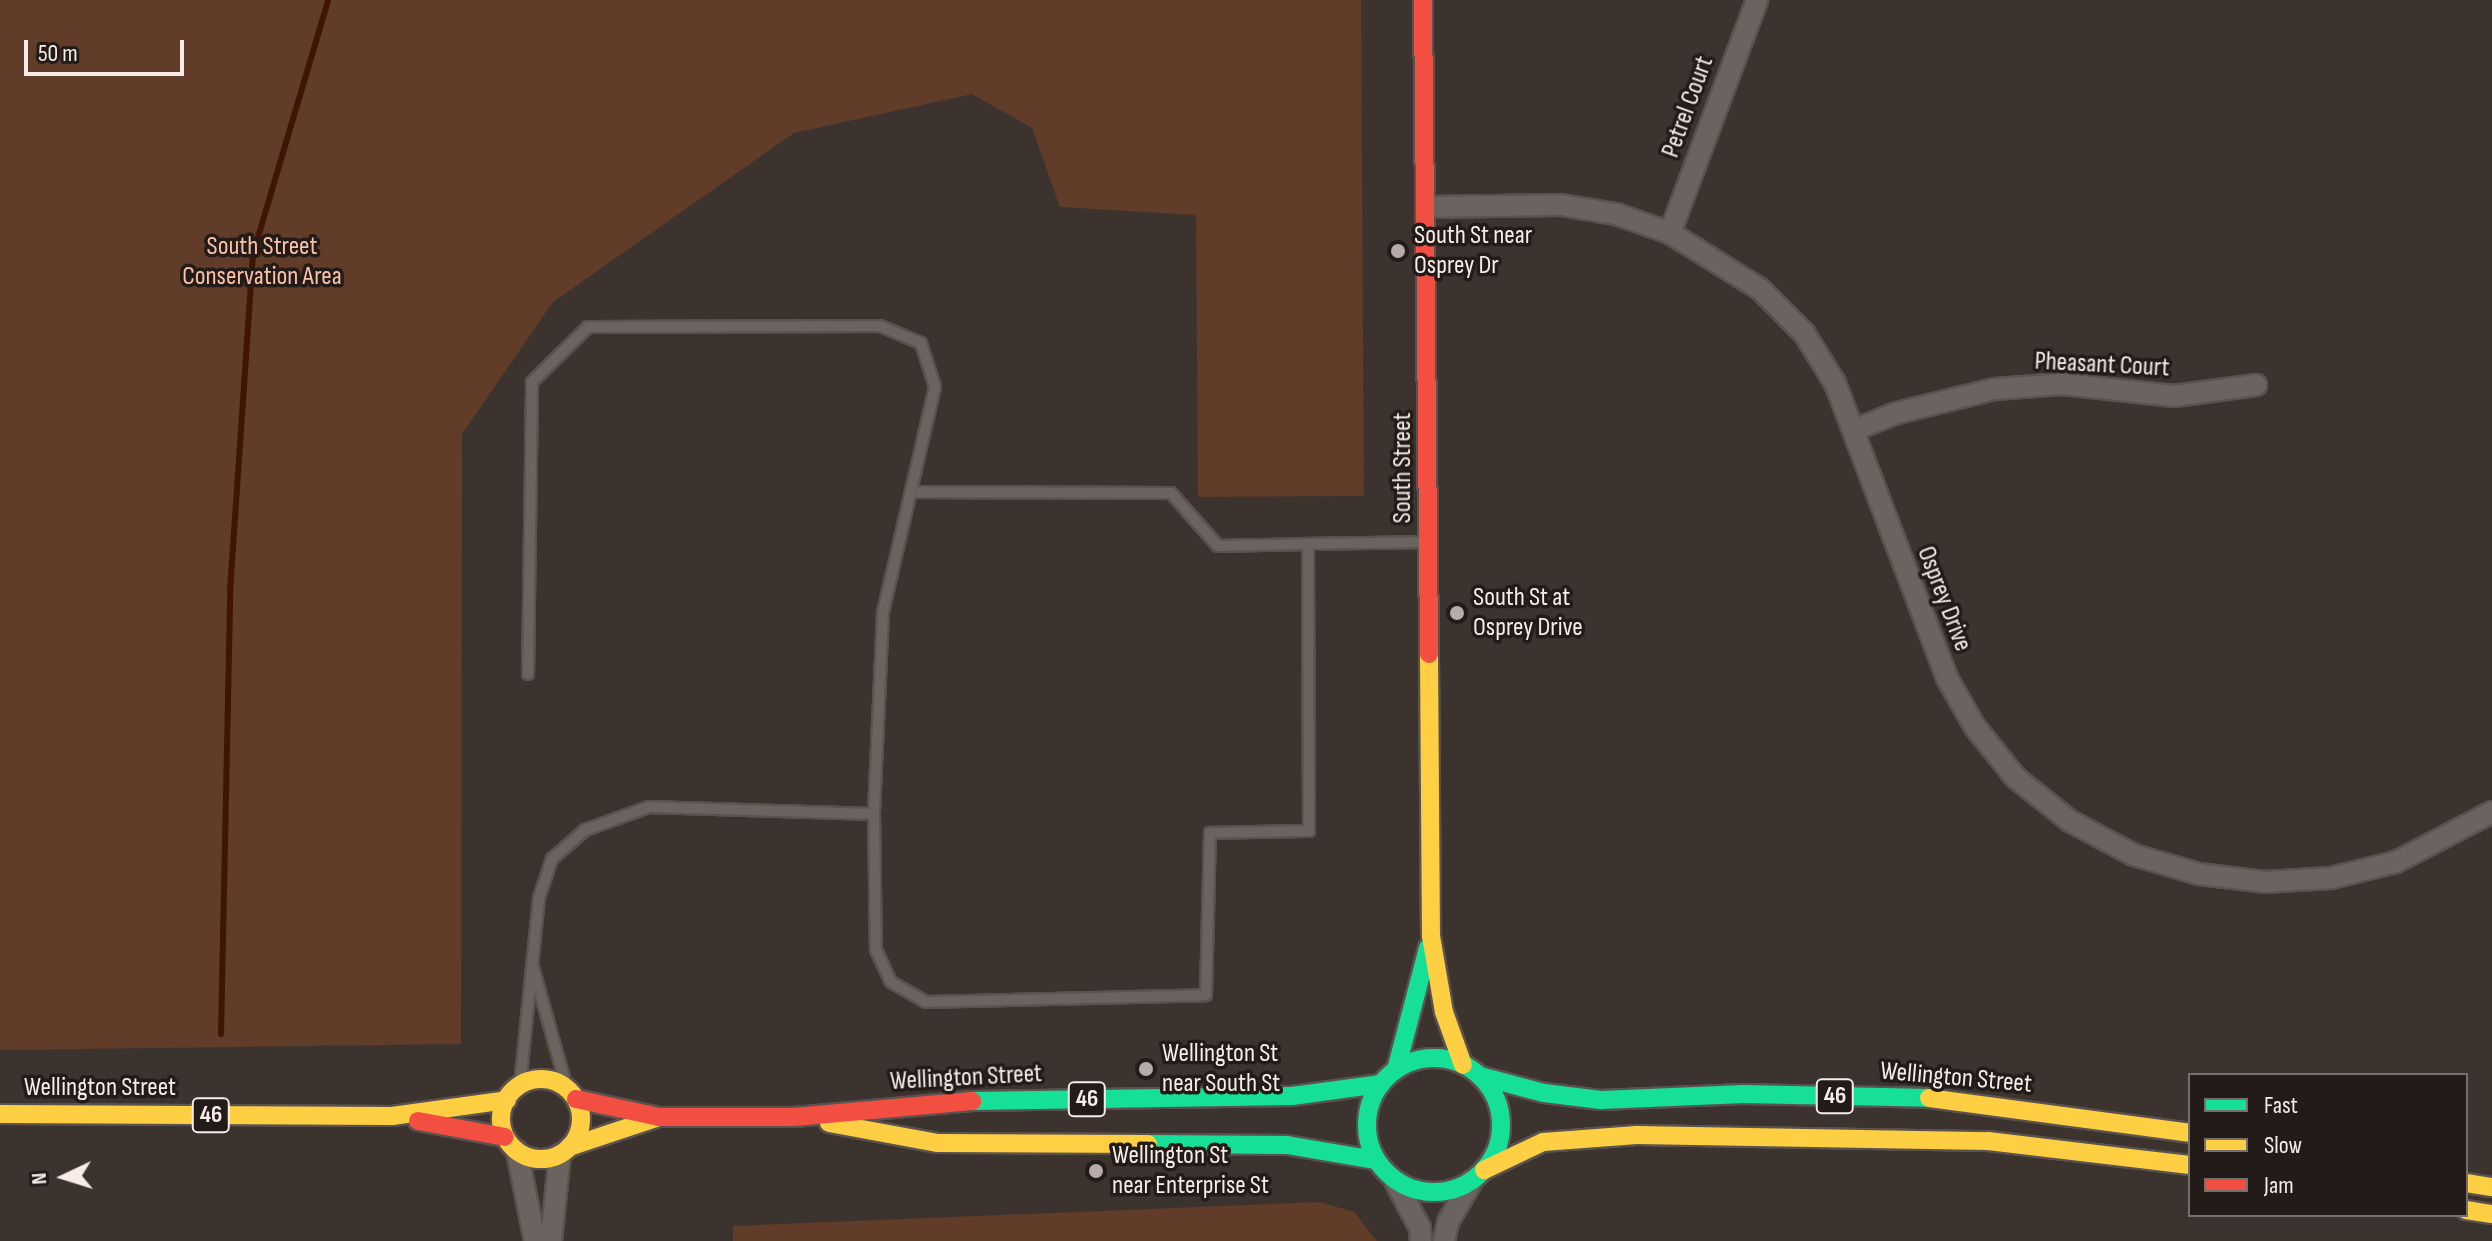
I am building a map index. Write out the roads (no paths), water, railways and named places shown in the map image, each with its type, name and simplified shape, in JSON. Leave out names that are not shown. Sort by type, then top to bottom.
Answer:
[{"type":"main road","name":"South Street","points":[[1423,0],[1431,936],[1444,1012],[1463,1065]]},
{"type":"main road","name":"South Street","points":[[1396,1070],[1431,936]]},
{"type":"main road","name":"Wellington Street","points":[[1396,1070],[1418,1060],[1463,1065],[1480,1076],[1544,1093],[1601,1100],[1744,1094],[1918,1097],[2188,1133]]},
{"type":"main road","points":[[1395,1181],[1376,1160],[1367,1120],[1381,1084],[1396,1070]]},
{"type":"main road","name":"Wellington Street","points":[[1478,1176],[1500,1137],[1501,1117],[1480,1076]]},
{"type":"main road","name":"46","points":[[520,1085],[544,1079],[571,1094]]},
{"type":"main road","name":"Wellington Street","points":[[571,1094],[659,1117],[794,1117],[939,1101],[1292,1096],[1381,1084]]},
{"type":"main road","points":[[511,1144],[502,1112],[507,1100],[520,1085]]},
{"type":"main road","points":[[565,1151],[581,1124],[571,1094]]},
{"type":"main road","name":"Wellington Street","points":[[0,1114],[392,1116],[507,1100]]},
{"type":"main road","name":"Wellington Street","points":[[392,1116],[511,1144]]},
{"type":"main road","name":"Wellington Street","points":[[565,1151],[659,1117]]},
{"type":"main road","name":"Wellington Street","points":[[794,1117],[938,1143],[1287,1145],[1376,1160]]},
{"type":"main road","name":"46","points":[[1395,1181],[1427,1193],[1478,1176],[1543,1142],[1637,1135],[1988,1141],[2188,1165]]},
{"type":"main road","name":"46","points":[[511,1144],[538,1159],[565,1151]]},
{"type":"main road","points":[[2468,1183],[2492,1187]]},
{"type":"main road","points":[[2468,1210],[2492,1214]]},
{"type":"street","name":"Petrel Court","points":[[1670,233],[1757,0]]},
{"type":"street","name":"Osprey Drive","points":[[1427,207],[1561,205],[1616,214],[1670,233],[1760,289],[1804,333],[1835,383],[1947,678],[1975,727],[2016,778],[2070,821],[2134,855],[2199,874],[2265,882],[2331,878],[2396,862],[2492,812]]},
{"type":"street","name":"Pheasant Court","points":[[1854,430],[1897,413],[1995,389],[2062,384],[2174,396],[2256,385]]},
{"type":"street","points":[[511,1144],[535,1241]]},
{"type":"street","points":[[551,1241],[565,1151]]},
{"type":"street","points":[[1444,1241],[1448,1222],[1478,1176]]},
{"type":"street","points":[[1395,1181],[1420,1228],[1421,1241]]},
{"type":"lane","points":[[528,674],[532,382],[588,327],[880,326],[921,343],[935,387],[883,613],[874,814],[876,950],[891,982],[926,1002],[1206,995],[1210,833],[1309,831],[1308,544]]},
{"type":"lane","points":[[911,492],[1171,493],[1218,546],[1430,542]]},
{"type":"lane","points":[[520,1085],[539,898],[552,859],[585,830],[649,807],[874,814]]},
{"type":"lane","points":[[532,962],[571,1094]]},
{"type":"waterway","points":[[221,1034],[230,591],[253,254],[328,0]]},
{"type":"place","name":"South St near Osprey Dr","points":[[1398,251]]},
{"type":"place","name":"South St at Osprey Drive","points":[[1457,613]]},
{"type":"place","name":"Wellington St near South St","points":[[1146,1069]]},
{"type":"place","name":"Wellington St near Enterprise St","points":[[1096,1171]]},
{"type":"park label","name":"South Street Conservation Area","points":[[262,262]]}]
